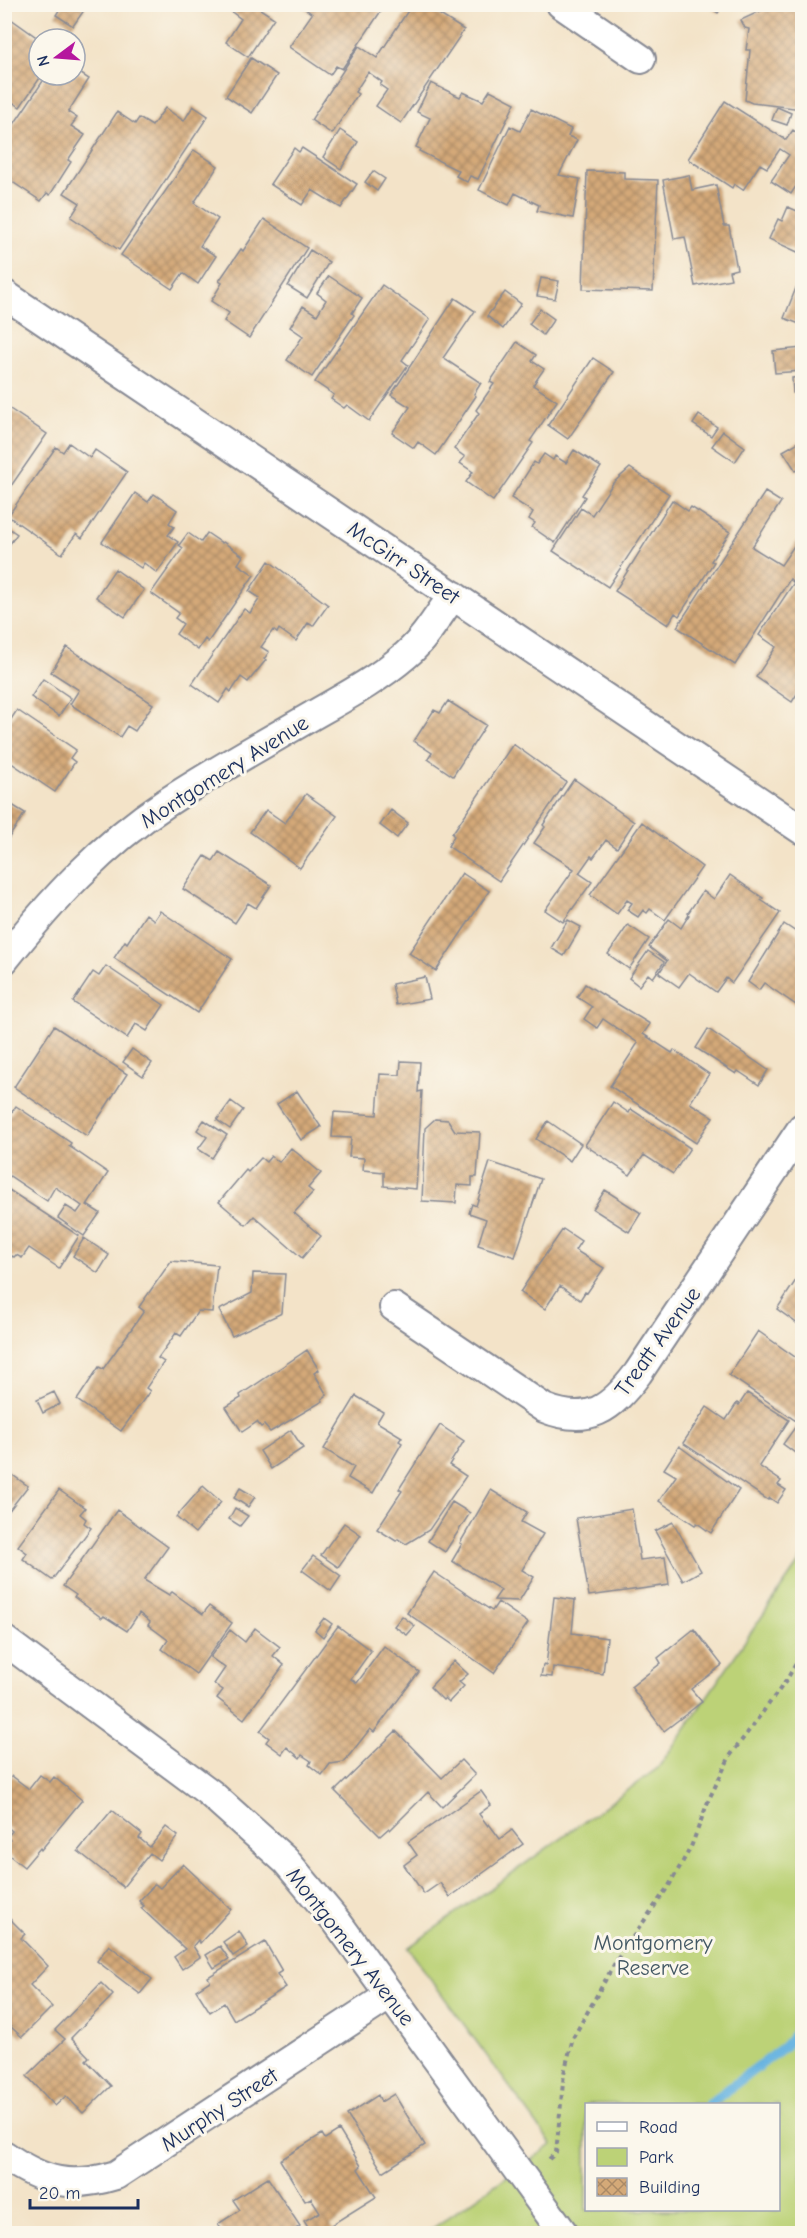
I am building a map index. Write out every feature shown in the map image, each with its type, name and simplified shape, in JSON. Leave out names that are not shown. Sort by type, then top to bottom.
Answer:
[{"type":"street","points":[[561,4],[641,58]]},
{"type":"street","name":"McGirr Street","points":[[4,294],[802,830]]},
{"type":"street","name":"Montgomery Avenue","points":[[4,960],[36,920],[124,833],[192,787],[347,696],[391,667],[420,640],[453,595]]},
{"type":"street","name":"Treatt Avenue","points":[[394,1307],[544,1408],[576,1417],[593,1414],[622,1395],[802,1128]]},
{"type":"street","name":"Montgomery Avenue","points":[[4,1640],[210,1793],[286,1861],[337,1922],[564,2234]]},
{"type":"street","name":"Murphy Street","points":[[4,2155],[41,2176],[65,2182],[91,2182],[116,2175],[390,1995]]},
{"type":"path","points":[[525,2179],[556,2153],[564,2073],[573,2038],[616,1961],[670,1884],[691,1847],[709,1799],[730,1756],[786,1681],[802,1653]]},
{"type":"green space","name":"Montgomery Reserve","points":[[802,1558],[802,2233],[426,2233],[552,2145],[408,1948],[658,1768]]},
{"type":"building","points":[[63,4],[79,4],[85,9],[73,26],[56,15]]},
{"type":"building","points":[[221,4],[258,4],[257,7],[274,18],[248,57],[226,42],[241,19]]},
{"type":"building","points":[[416,4],[423,4],[464,30],[401,123],[376,106],[387,90],[380,85],[382,82],[368,72],[355,92],[358,94],[332,134],[311,120],[359,46],[377,58],[411,6],[414,7]]},
{"type":"building","points":[[705,4],[724,4],[718,13]]},
{"type":"building","points":[[776,4],[796,4],[802,19],[802,109],[752,103],[745,100],[750,50],[746,50],[749,29],[745,28],[741,20]]},
{"type":"building","points":[[305,5],[385,5],[342,69],[336,66],[330,75],[289,47],[312,14],[303,7]]},
{"type":"building","points":[[4,14],[27,30],[27,87],[34,87],[20,107],[14,103],[4,117]]},
{"type":"building","points":[[251,58],[277,75],[252,113],[226,96]]},
{"type":"building","points":[[431,83],[460,97],[463,92],[483,101],[490,90],[515,103],[478,179],[470,176],[467,182],[456,176],[459,171],[419,151],[420,149],[416,147],[430,118],[417,112]]},
{"type":"building","points":[[39,87],[84,87],[68,112],[77,118],[71,126],[85,135],[68,160],[71,162],[50,195],[47,193],[41,201],[5,177],[10,168],[4,164],[4,139]]},
{"type":"building","points":[[725,101],[786,140],[793,130],[802,137],[802,177],[791,194],[771,181],[789,155],[780,149],[767,168],[760,164],[743,190],[734,184],[732,188],[688,159]]},
{"type":"building","points":[[193,106],[208,116],[119,250],[71,217],[80,203],[64,193],[117,112],[135,124],[139,118],[152,126],[165,108],[184,121]]},
{"type":"building","points":[[777,107],[791,113],[787,125],[772,120]]},
{"type":"building","points":[[531,109],[571,129],[568,136],[577,140],[559,175],[580,179],[573,218],[537,211],[539,205],[515,193],[509,205],[479,190],[510,126],[520,131]]},
{"type":"building","points":[[340,130],[358,142],[341,169],[323,157]]},
{"type":"building","points":[[294,148],[299,152],[302,148],[357,184],[341,208],[312,190],[302,205],[270,184]]},
{"type":"building","points":[[194,150],[218,166],[194,203],[218,219],[200,246],[216,256],[198,284],[183,273],[172,289],[121,255]]},
{"type":"building","points":[[373,171],[385,179],[377,191],[365,182]]},
{"type":"building","points":[[587,171],[624,172],[624,179],[658,180],[653,291],[583,289]]},
{"type":"building","points":[[689,175],[692,190],[716,185],[724,226],[729,226],[737,269],[729,271],[731,279],[695,286],[685,237],[674,239],[663,180]]},
{"type":"building","points":[[788,207],[802,213],[802,254],[769,239],[778,219],[782,221]]},
{"type":"building","points":[[264,219],[307,248],[249,338],[224,321],[229,313],[211,301],[222,283],[219,281],[241,249],[243,251]]},
{"type":"building","points":[[310,250],[329,262],[307,298],[288,286]]},
{"type":"building","points":[[802,273],[802,325],[784,318]]},
{"type":"building","points":[[329,276],[362,298],[352,313],[354,315],[312,377],[287,360],[303,336],[290,327],[303,306],[317,315],[326,300],[317,293]]},
{"type":"building","points":[[541,278],[559,281],[555,299],[537,296]]},
{"type":"building","points":[[382,285],[430,319],[402,360],[408,365],[369,421],[347,405],[344,408],[331,399],[334,395],[315,382]]},
{"type":"building","points":[[505,292],[521,304],[503,329],[487,316]]},
{"type":"building","points":[[455,298],[475,311],[443,358],[481,383],[474,394],[476,396],[436,455],[418,442],[414,448],[392,433],[410,407],[391,395]]},
{"type":"building","points":[[540,309],[554,319],[543,335],[529,324]]},
{"type":"building","points":[[517,342],[536,355],[532,361],[544,369],[533,385],[557,401],[530,441],[533,443],[493,501],[466,482],[473,472],[460,463],[465,457],[454,449],[479,413],[476,410],[494,384],[490,382]]},
{"type":"building","points":[[802,348],[802,371],[775,373],[773,351]]},
{"type":"building","points":[[593,358],[614,372],[568,439],[548,425]]},
{"type":"building","points":[[802,377],[802,392],[793,393],[792,378]]},
{"type":"building","points":[[4,405],[47,434],[11,486],[4,482]]},
{"type":"building","points":[[699,415],[717,427],[711,436],[693,424]]},
{"type":"building","points":[[723,431],[745,447],[735,462],[712,446]]},
{"type":"building","points":[[802,440],[802,467],[796,471],[783,451]]},
{"type":"building","points":[[69,443],[90,458],[95,450],[127,472],[82,538],[76,534],[62,554],[8,516],[56,447],[63,452]]},
{"type":"building","points":[[574,450],[601,467],[582,495],[585,497],[555,543],[532,527],[535,523],[529,519],[533,512],[511,498],[534,462],[537,464],[544,454],[553,460],[555,456],[566,463]]},
{"type":"building","points":[[630,468],[669,494],[608,587],[553,551],[581,508],[592,515],[613,483]]},
{"type":"building","points":[[765,492],[781,502],[752,547],[781,565],[798,540],[802,544],[802,567],[793,582],[790,579],[735,665],[677,627]]},
{"type":"building","points":[[135,493],[148,502],[154,494],[177,510],[169,523],[174,527],[168,535],[178,542],[157,573],[144,563],[141,568],[102,542]]},
{"type":"building","points":[[672,500],[688,511],[691,507],[730,532],[711,561],[714,562],[679,616],[675,613],[668,625],[615,591]]},
{"type":"building","points":[[4,525],[17,534],[4,552]]},
{"type":"building","points":[[188,533],[201,542],[207,533],[223,542],[243,556],[238,564],[254,575],[208,642],[205,639],[198,650],[176,634],[183,624],[175,618],[179,613],[151,593],[183,548],[179,545]]},
{"type":"building","points":[[269,561],[328,605],[313,626],[308,623],[296,641],[279,629],[277,633],[273,630],[261,647],[269,652],[264,659],[266,660],[248,682],[241,677],[231,692],[228,689],[219,703],[192,684],[244,609],[250,613],[260,598],[249,591]]},
{"type":"building","points":[[115,569],[144,590],[125,617],[96,597]]},
{"type":"building","points":[[795,581],[802,586],[802,686],[792,702],[756,677],[776,647],[759,635]]},
{"type":"building","points":[[67,647],[153,704],[135,731],[127,726],[120,737],[70,704],[79,690],[51,672]]},
{"type":"building","points":[[43,679],[71,698],[59,716],[31,697]]},
{"type":"building","points":[[448,701],[486,725],[453,776],[428,759],[432,753],[414,741],[434,710],[440,713]]},
{"type":"building","points":[[17,710],[76,750],[70,758],[75,762],[55,792],[4,758],[4,752],[11,742],[4,737],[4,730]]},
{"type":"building","points":[[513,744],[566,782],[499,881],[448,846],[454,836],[452,834]]},
{"type":"building","points":[[574,779],[634,822],[617,848],[606,840],[593,858],[591,856],[579,873],[592,882],[563,922],[545,910],[574,869],[534,843],[545,827],[543,825]]},
{"type":"building","points":[[306,794],[337,816],[300,868],[250,832],[266,810],[285,823]]},
{"type":"building","points":[[4,800],[25,813],[4,845]]},
{"type":"building","points":[[391,810],[408,823],[397,838],[380,825]]},
{"type":"building","points":[[642,822],[702,867],[665,920],[650,909],[647,913],[643,910],[638,917],[627,910],[632,903],[627,900],[617,914],[590,895]]},
{"type":"building","points":[[219,852],[271,885],[256,908],[248,903],[235,923],[183,889],[205,856],[213,861]]},
{"type":"building","points":[[462,873],[489,891],[436,971],[409,953]]},
{"type":"building","points":[[730,875],[780,913],[732,983],[726,978],[716,992],[689,973],[679,987],[659,973],[667,961],[649,947],[669,919],[681,928],[703,891],[714,899]]},
{"type":"building","points":[[160,911],[232,959],[197,1013],[114,958],[146,914],[154,920]]},
{"type":"building","points":[[568,920],[581,927],[564,956],[551,948]]},
{"type":"building","points":[[784,924],[802,936],[802,1009],[764,983],[759,990],[748,982]]},
{"type":"building","points":[[628,925],[649,939],[629,969],[608,954]]},
{"type":"building","points":[[648,951],[664,962],[653,978],[648,974],[639,986],[629,978]]},
{"type":"building","points":[[106,966],[164,1005],[147,1031],[136,1024],[127,1038],[73,1002],[93,972],[99,976]]},
{"type":"building","points":[[425,977],[430,999],[396,1005],[392,984]]},
{"type":"building","points":[[585,984],[650,1024],[643,1034],[672,1053],[674,1050],[709,1074],[690,1103],[713,1117],[696,1143],[610,1086],[638,1043],[603,1019],[597,1028],[584,1019],[592,1007],[577,997]]},
{"type":"building","points":[[54,1026],[127,1074],[87,1136],[14,1087]]},
{"type":"building","points":[[708,1029],[768,1070],[759,1085],[738,1071],[736,1074],[696,1048]]},
{"type":"building","points":[[132,1049],[152,1063],[143,1076],[123,1062]]},
{"type":"building","points":[[401,1061],[420,1062],[418,1092],[422,1091],[416,1189],[384,1186],[384,1172],[363,1170],[364,1158],[349,1157],[351,1138],[332,1137],[334,1112],[377,1115],[380,1074],[400,1075]]},
{"type":"building","points":[[297,1091],[321,1127],[301,1140],[277,1104]]},
{"type":"building","points":[[231,1101],[243,1110],[230,1129],[217,1120]]},
{"type":"building","points":[[613,1102],[629,1113],[631,1109],[690,1148],[673,1174],[644,1155],[630,1175],[585,1145]]},
{"type":"building","points":[[16,1106],[71,1143],[69,1146],[108,1173],[87,1205],[100,1213],[84,1236],[58,1218],[66,1206],[77,1213],[82,1206],[55,1187],[47,1201],[4,1172],[4,1123]]},
{"type":"building","points":[[435,1119],[448,1120],[455,1131],[480,1132],[477,1177],[472,1177],[472,1186],[457,1185],[456,1203],[422,1201],[425,1128]]},
{"type":"building","points":[[204,1120],[227,1135],[212,1158],[198,1149],[207,1137],[197,1130]]},
{"type":"building","points":[[548,1121],[581,1144],[570,1161],[536,1139]]},
{"type":"building","points":[[291,1148],[321,1173],[308,1188],[313,1192],[294,1213],[321,1236],[302,1258],[254,1216],[246,1225],[219,1202],[246,1170],[248,1172],[261,1158],[266,1162],[271,1156],[279,1162]]},
{"type":"building","points":[[490,1162],[541,1179],[515,1257],[478,1245],[486,1219],[469,1213],[472,1204],[476,1206]]},
{"type":"building","points":[[9,1190],[79,1236],[59,1268],[29,1248],[22,1258],[12,1256],[4,1268],[4,1196]]},
{"type":"building","points":[[605,1190],[641,1213],[629,1232],[593,1209]]},
{"type":"building","points":[[563,1229],[581,1241],[575,1250],[604,1268],[580,1300],[560,1286],[545,1309],[520,1292]]},
{"type":"building","points":[[84,1238],[109,1255],[98,1273],[73,1256]]},
{"type":"building","points":[[171,1261],[217,1265],[212,1312],[198,1311],[181,1336],[176,1333],[158,1358],[164,1362],[146,1388],[150,1391],[121,1431],[77,1400],[99,1367],[103,1369],[144,1311],[139,1307]]},
{"type":"building","points":[[802,1271],[802,1327],[777,1309]]},
{"type":"building","points":[[253,1273],[285,1274],[282,1313],[232,1336],[219,1310],[252,1293]]},
{"type":"building","points":[[758,1331],[802,1362],[802,1425],[729,1375]]},
{"type":"building","points":[[307,1350],[319,1370],[314,1373],[327,1395],[322,1399],[323,1401],[270,1432],[264,1425],[261,1427],[257,1422],[242,1432],[226,1407]]},
{"type":"building","points":[[54,1392],[60,1404],[43,1413],[37,1400]]},
{"type":"building","points":[[747,1393],[789,1420],[759,1466],[781,1481],[778,1485],[786,1490],[777,1503],[770,1498],[768,1500],[683,1443],[707,1407],[726,1420]]},
{"type":"building","points":[[356,1396],[383,1412],[377,1422],[402,1437],[399,1441],[402,1443],[373,1493],[348,1478],[354,1467],[324,1449]]},
{"type":"building","points":[[440,1425],[464,1441],[449,1465],[466,1476],[429,1530],[406,1544],[398,1539],[396,1541],[377,1529],[402,1491],[399,1489]]},
{"type":"building","points":[[796,1426],[802,1430],[802,1458],[783,1444]]},
{"type":"building","points":[[291,1430],[303,1448],[271,1469],[260,1451]]},
{"type":"building","points":[[679,1446],[739,1490],[711,1533],[659,1501],[676,1476],[664,1469]]},
{"type":"building","points":[[4,1469],[28,1486],[4,1517]]},
{"type":"building","points":[[203,1486],[221,1502],[195,1533],[176,1517]]},
{"type":"building","points":[[240,1488],[255,1497],[248,1507],[234,1498]]},
{"type":"building","points":[[59,1490],[85,1508],[80,1514],[86,1519],[84,1523],[91,1528],[52,1580],[23,1559],[27,1553],[18,1546]]},
{"type":"building","points":[[491,1490],[527,1512],[521,1522],[543,1534],[522,1570],[534,1577],[519,1601],[494,1600],[501,1590],[452,1561]]},
{"type":"building","points":[[452,1502],[470,1513],[445,1552],[428,1541]]},
{"type":"building","points":[[235,1508],[248,1516],[240,1526],[229,1519]]},
{"type":"building","points":[[632,1509],[640,1560],[665,1557],[669,1585],[589,1596],[576,1518]]},
{"type":"building","points":[[117,1510],[168,1547],[144,1580],[169,1595],[172,1592],[203,1614],[209,1606],[232,1623],[196,1674],[162,1649],[168,1640],[148,1625],[150,1622],[139,1613],[127,1631],[104,1616],[102,1618],[63,1586]]},
{"type":"building","points":[[673,1522],[701,1571],[683,1581],[655,1531]]},
{"type":"building","points":[[344,1523],[361,1535],[338,1567],[321,1555]]},
{"type":"building","points":[[313,1556],[341,1576],[331,1591],[302,1570]]},
{"type":"building","points":[[434,1572],[492,1611],[498,1602],[528,1623],[494,1673],[407,1613]]},
{"type":"building","points":[[554,1597],[575,1600],[572,1633],[607,1638],[603,1674],[553,1667],[552,1677],[541,1676],[543,1665],[546,1666]]},
{"type":"building","points":[[402,1616],[415,1626],[407,1635],[394,1626]]},
{"type":"building","points":[[324,1618],[332,1624],[323,1637],[315,1630]]},
{"type":"building","points":[[338,1626],[371,1651],[351,1679],[357,1683],[384,1646],[419,1672],[374,1732],[370,1729],[344,1762],[330,1764],[322,1775],[309,1765],[311,1761],[302,1755],[300,1758],[287,1747],[282,1754],[266,1742],[269,1738],[260,1731]]},
{"type":"building","points":[[255,1628],[280,1647],[273,1656],[284,1665],[244,1719],[217,1698],[223,1690],[214,1684],[225,1668],[210,1657],[230,1630],[245,1642]]},
{"type":"building","points":[[694,1629],[722,1665],[691,1689],[702,1702],[664,1731],[631,1687],[661,1663],[658,1658]]},
{"type":"building","points":[[454,1661],[468,1674],[459,1682],[464,1686],[449,1702],[445,1698],[443,1700],[430,1687]]},
{"type":"building","points":[[396,1731],[442,1778],[461,1760],[475,1775],[442,1807],[428,1792],[390,1830],[389,1828],[380,1836],[335,1791]]},
{"type":"building","points":[[40,1775],[50,1782],[54,1777],[82,1800],[24,1867],[4,1851],[4,1845],[10,1839],[7,1837],[12,1831],[4,1824],[4,1785],[12,1776],[29,1789]]},
{"type":"building","points":[[481,1791],[491,1805],[479,1814],[488,1826],[489,1824],[500,1839],[512,1830],[523,1844],[450,1897],[440,1883],[424,1894],[404,1865],[417,1855],[408,1842]]},
{"type":"building","points":[[112,1810],[142,1834],[139,1838],[150,1847],[166,1827],[178,1836],[159,1860],[150,1853],[123,1887],[78,1851]]},
{"type":"building","points":[[183,1864],[231,1909],[200,1943],[198,1940],[193,1946],[200,1957],[182,1969],[174,1957],[185,1949],[141,1908],[144,1906],[139,1901],[155,1884],[160,1888]]},
{"type":"building","points":[[8,1917],[25,1934],[21,1938],[48,1966],[30,1985],[52,2007],[22,2037],[11,2027],[7,2031],[4,2029],[4,1921]]},
{"type":"building","points":[[239,1931],[248,1946],[233,1956],[223,1942]]},
{"type":"building","points":[[265,1942],[282,1971],[277,1974],[286,1987],[234,2020],[224,2003],[210,2012],[196,1990],[210,1981],[208,1977]]},
{"type":"building","points":[[109,1945],[152,1979],[140,1994],[97,1961]]},
{"type":"building","points":[[220,1946],[229,1959],[214,1968],[206,1955]]},
{"type":"building","points":[[101,1983],[113,1995],[71,2038],[89,2057],[86,2060],[111,2086],[83,2113],[66,2096],[55,2106],[27,2076],[65,2039],[55,2030]]},
{"type":"building","points":[[394,2094],[425,2145],[383,2172],[347,2115],[378,2095],[381,2102]]},
{"type":"building","points":[[339,2130],[361,2166],[358,2169],[376,2197],[331,2225],[336,2234],[312,2234],[304,2221],[320,2212],[311,2198],[305,2201],[280,2160],[322,2134],[325,2139]]},
{"type":"building","points":[[268,2178],[300,2226],[288,2234],[224,2234],[218,2224],[240,2210],[233,2200]]},
{"type":"waterway","points":[[710,2103],[785,2046],[802,2026]]}]
